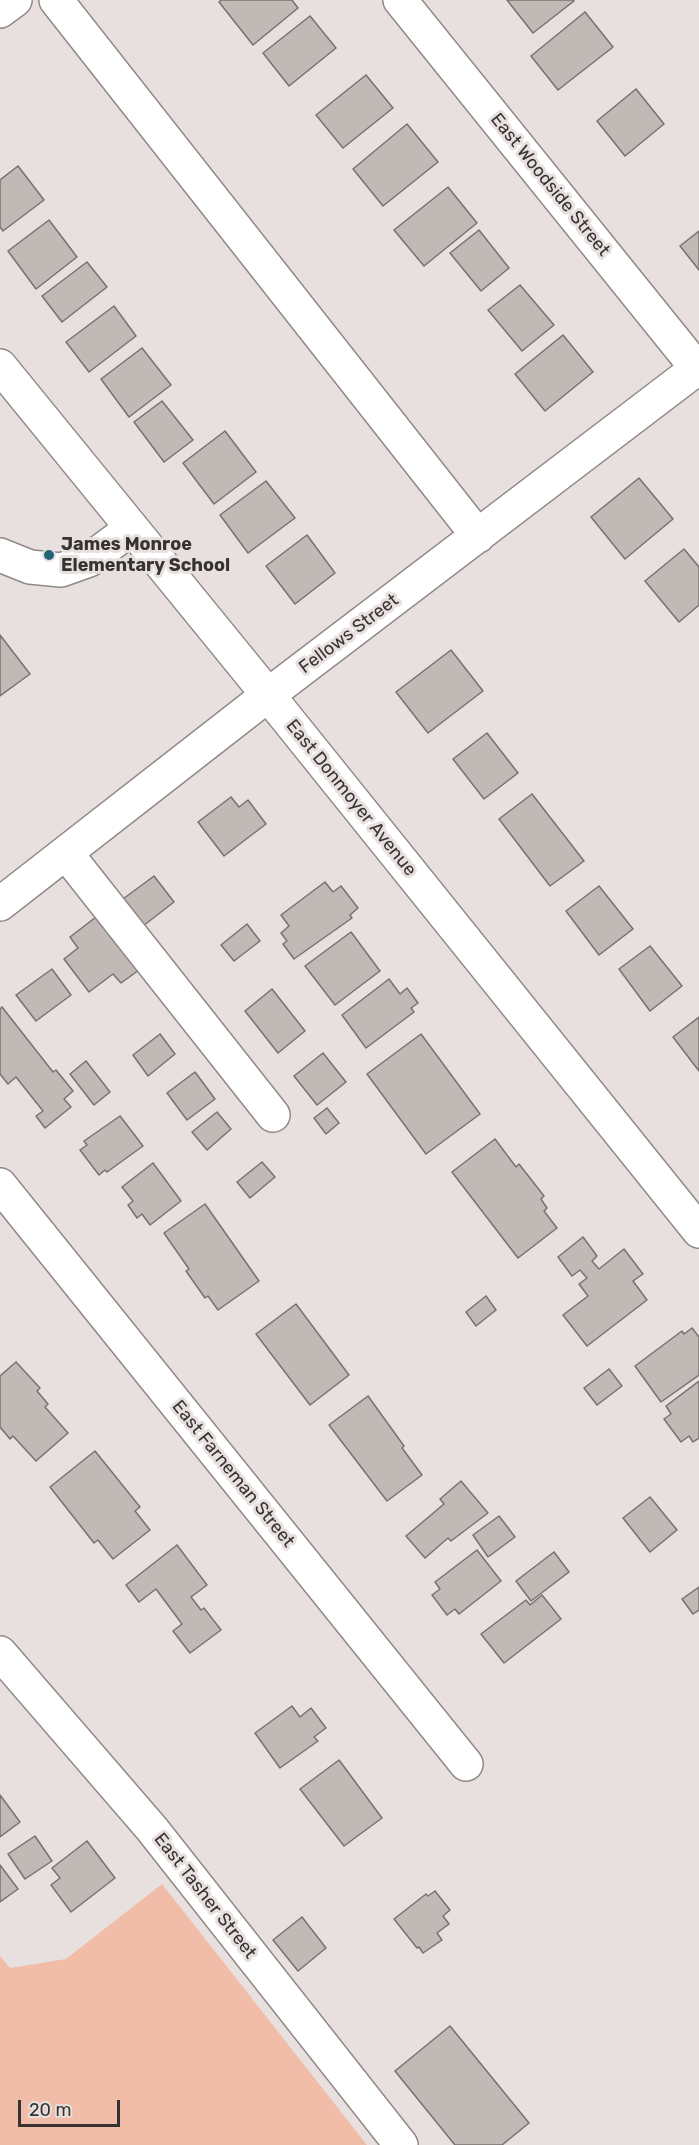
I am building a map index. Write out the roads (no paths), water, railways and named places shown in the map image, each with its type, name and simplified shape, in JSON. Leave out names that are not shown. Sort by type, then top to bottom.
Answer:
[{"type":"street","points":[[0,11],[15,0]]},
{"type":"street","points":[[56,0],[478,536]]},
{"type":"street","name":"East Woodside Street","points":[[400,0],[698,369]]},
{"type":"street","name":"East Donmoyer Avenue","points":[[0,366],[699,1231]]},
{"type":"street","name":"Fellows Street","points":[[0,904],[268,695],[698,369]]},
{"type":"street","points":[[0,555],[30,567],[61,570],[89,560],[132,528]]},
{"type":"street","points":[[66,853],[273,1115]]},
{"type":"street","name":"East Farneman Street","points":[[0,1185],[466,1764]]},
{"type":"street","name":"East Tasher Street","points":[[0,1653],[152,1828],[401,2145]]},
{"type":"place","name":"James Monroe Elementary School","points":[[49,555]]}]
